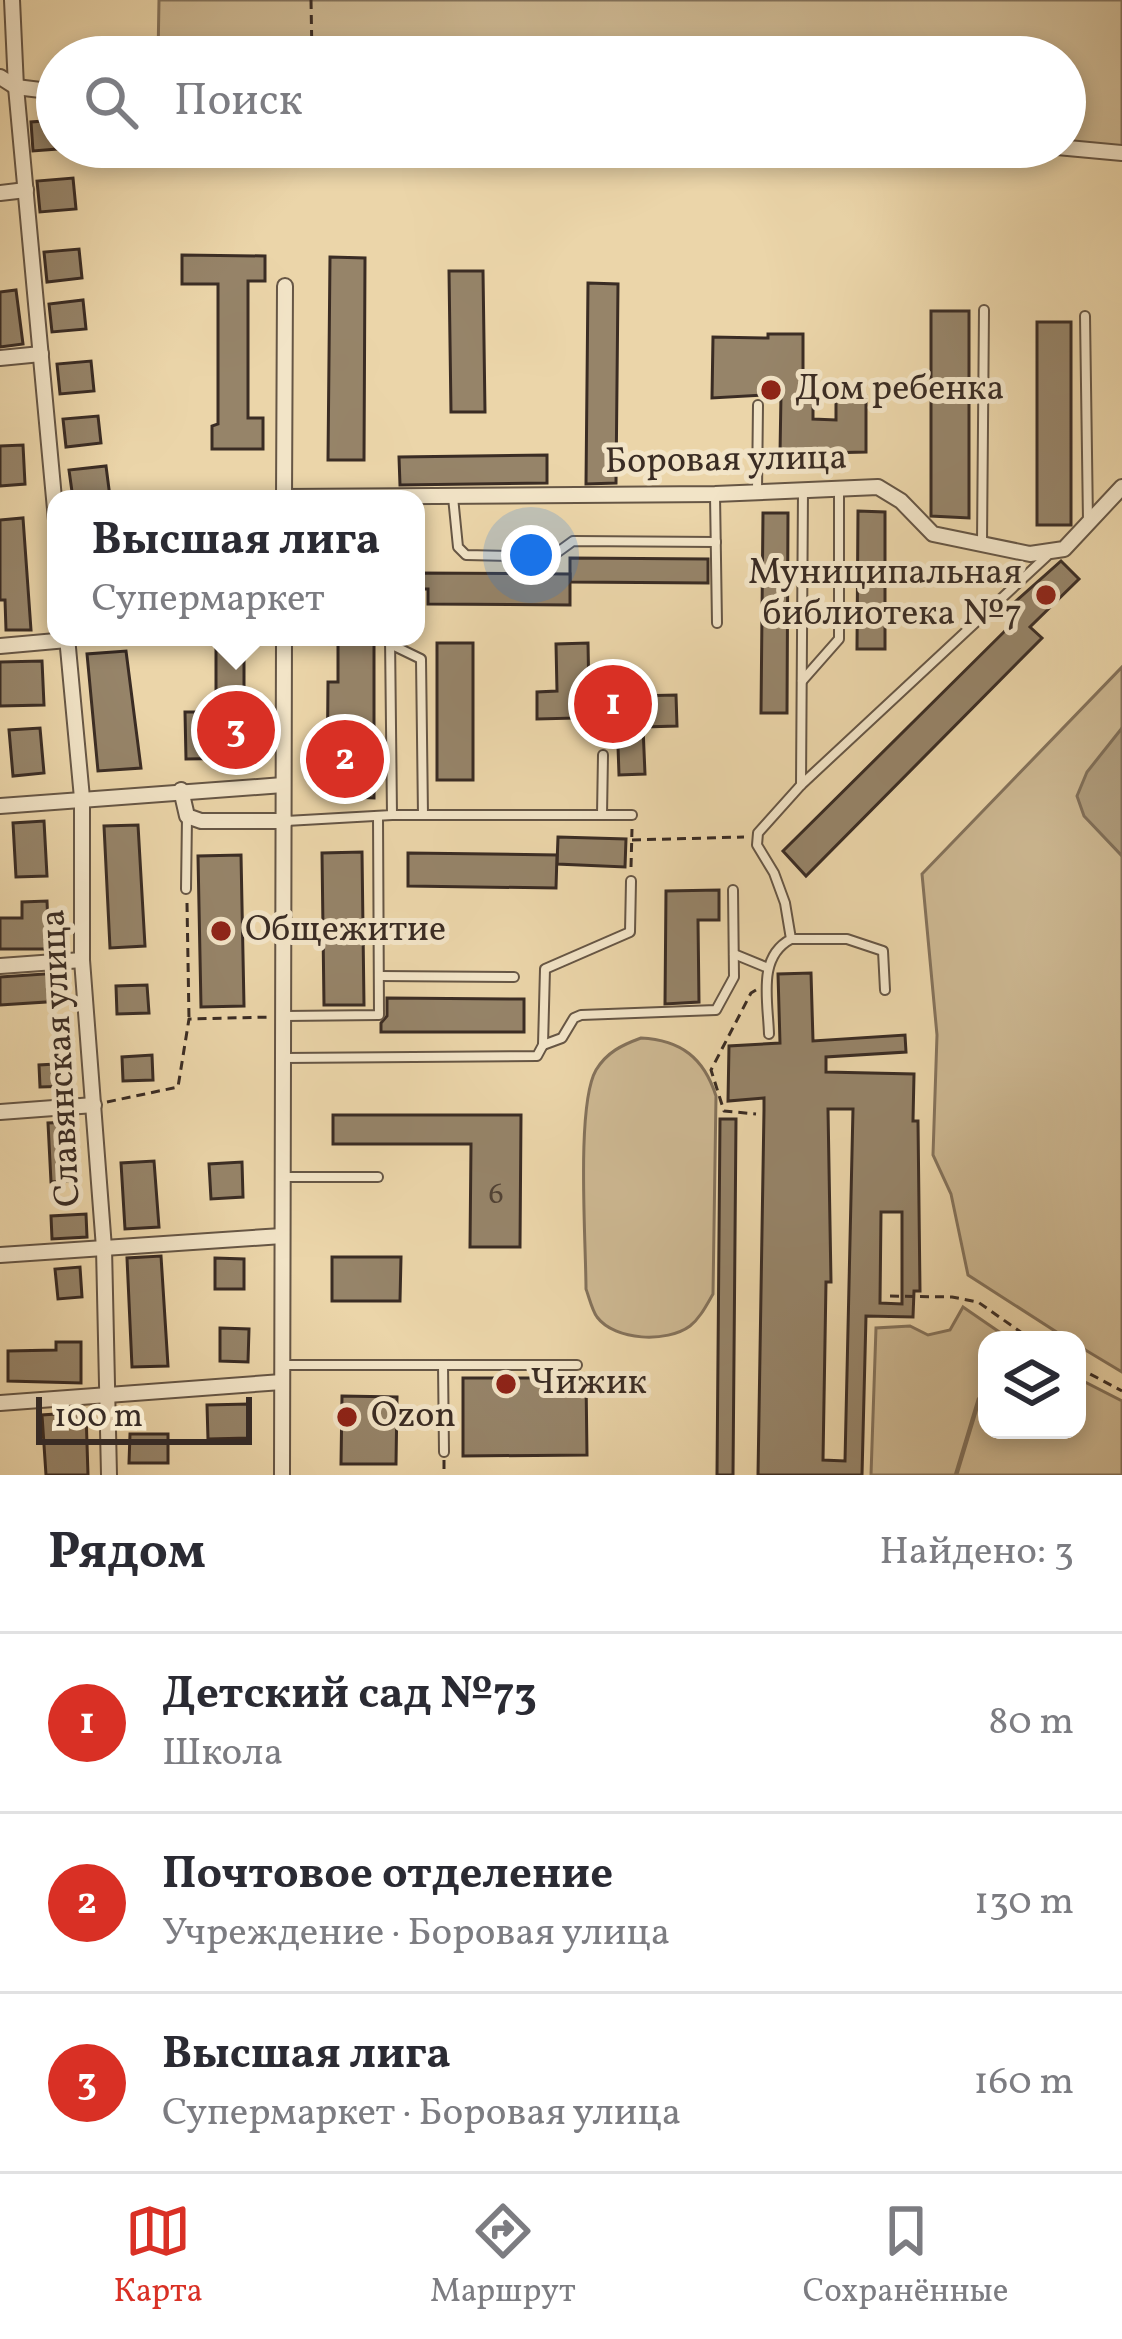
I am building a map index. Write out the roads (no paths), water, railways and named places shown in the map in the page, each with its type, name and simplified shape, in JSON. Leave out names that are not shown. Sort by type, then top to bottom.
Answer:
[{"type":"street","points":[[12,0],[53,490]]},
{"type":"street","points":[[0,77],[16,87],[36,89]]},
{"type":"street","points":[[1086,150],[1122,153]]},
{"type":"street","points":[[0,193],[26,190]]},
{"type":"street","name":"Боровая улица","points":[[284,490],[285,286]]},
{"type":"street","points":[[0,358],[41,354]]},
{"type":"street","name":"Боровая улица","points":[[425,496],[715,494],[878,487],[901,501],[933,534],[1030,554],[1053,550]]},
{"type":"street","points":[[1053,550],[1064,549],[1122,487]]},
{"type":"street","points":[[0,646],[47,640]]},
{"type":"street","name":"Славянская улица","points":[[68,646],[82,799],[82,959],[104,1248],[109,1475]]},
{"type":"street","points":[[282,1475],[284,646]]},
{"type":"street","points":[[0,806],[284,785]]},
{"type":"street","points":[[181,790],[188,816],[201,821],[284,821]]},
{"type":"street","points":[[0,966],[82,959]]},
{"type":"street","points":[[0,1112],[94,1105]]},
{"type":"street","points":[[0,1255],[282,1237]]},
{"type":"street","points":[[0,1402],[282,1382]]},
{"type":"lane","points":[[982,546],[984,310]]},
{"type":"lane","points":[[1085,316],[1088,523]]},
{"type":"lane","points":[[757,491],[758,405]]},
{"type":"lane","points":[[802,681],[839,639],[839,488]]},
{"type":"lane","points":[[801,785],[803,490]]},
{"type":"lane","points":[[715,494],[717,623]]},
{"type":"lane","points":[[452,496],[458,547],[466,555],[551,556],[573,541],[716,542]]},
{"type":"lane","points":[[790,939],[785,903],[757,837],[801,785],[1053,550]]},
{"type":"lane","points":[[390,646],[392,815]]},
{"type":"lane","points":[[399,646],[421,659],[423,815]]},
{"type":"lane","points":[[602,815],[603,755]]},
{"type":"lane","points":[[284,821],[392,815],[632,815]]},
{"type":"lane","points":[[186,889],[188,816]]},
{"type":"lane","points":[[283,1016],[379,1015],[378,816]]},
{"type":"lane","points":[[283,1058],[531,1057],[543,1045],[545,969],[630,932],[631,880]]},
{"type":"lane","points":[[543,1045],[562,1038],[581,1015],[712,1013],[734,977],[734,890]]},
{"type":"lane","points":[[769,1034],[768,968],[772,952],[790,939],[847,939],[884,951],[886,990]]},
{"type":"lane","points":[[734,954],[768,968]]},
{"type":"lane","points":[[379,976],[514,977]]},
{"type":"lane","points":[[283,1177],[378,1177]]},
{"type":"lane","points":[[282,1365],[577,1365]]},
{"type":"lane","points":[[443,1365],[444,1452]]},
{"type":"waterway","points":[[956,1475],[978,1402]]},
{"type":"place","name":"Дом ребенка","points":[[771,390]]},
{"type":"place","name":"Муниципальная библиотека №7","points":[[1046,595]]},
{"type":"place","name":"Детский сад №73","points":[[613,704]]},
{"type":"place","name":"Высшая лига","points":[[236,730]]},
{"type":"place","name":"Почтовое отделение","points":[[345,759]]},
{"type":"place","name":"Общежитие","points":[[221,931]]},
{"type":"place","name":"Чижик","points":[[506,1384]]},
{"type":"place","name":"Ozon","points":[[347,1417]]}]
